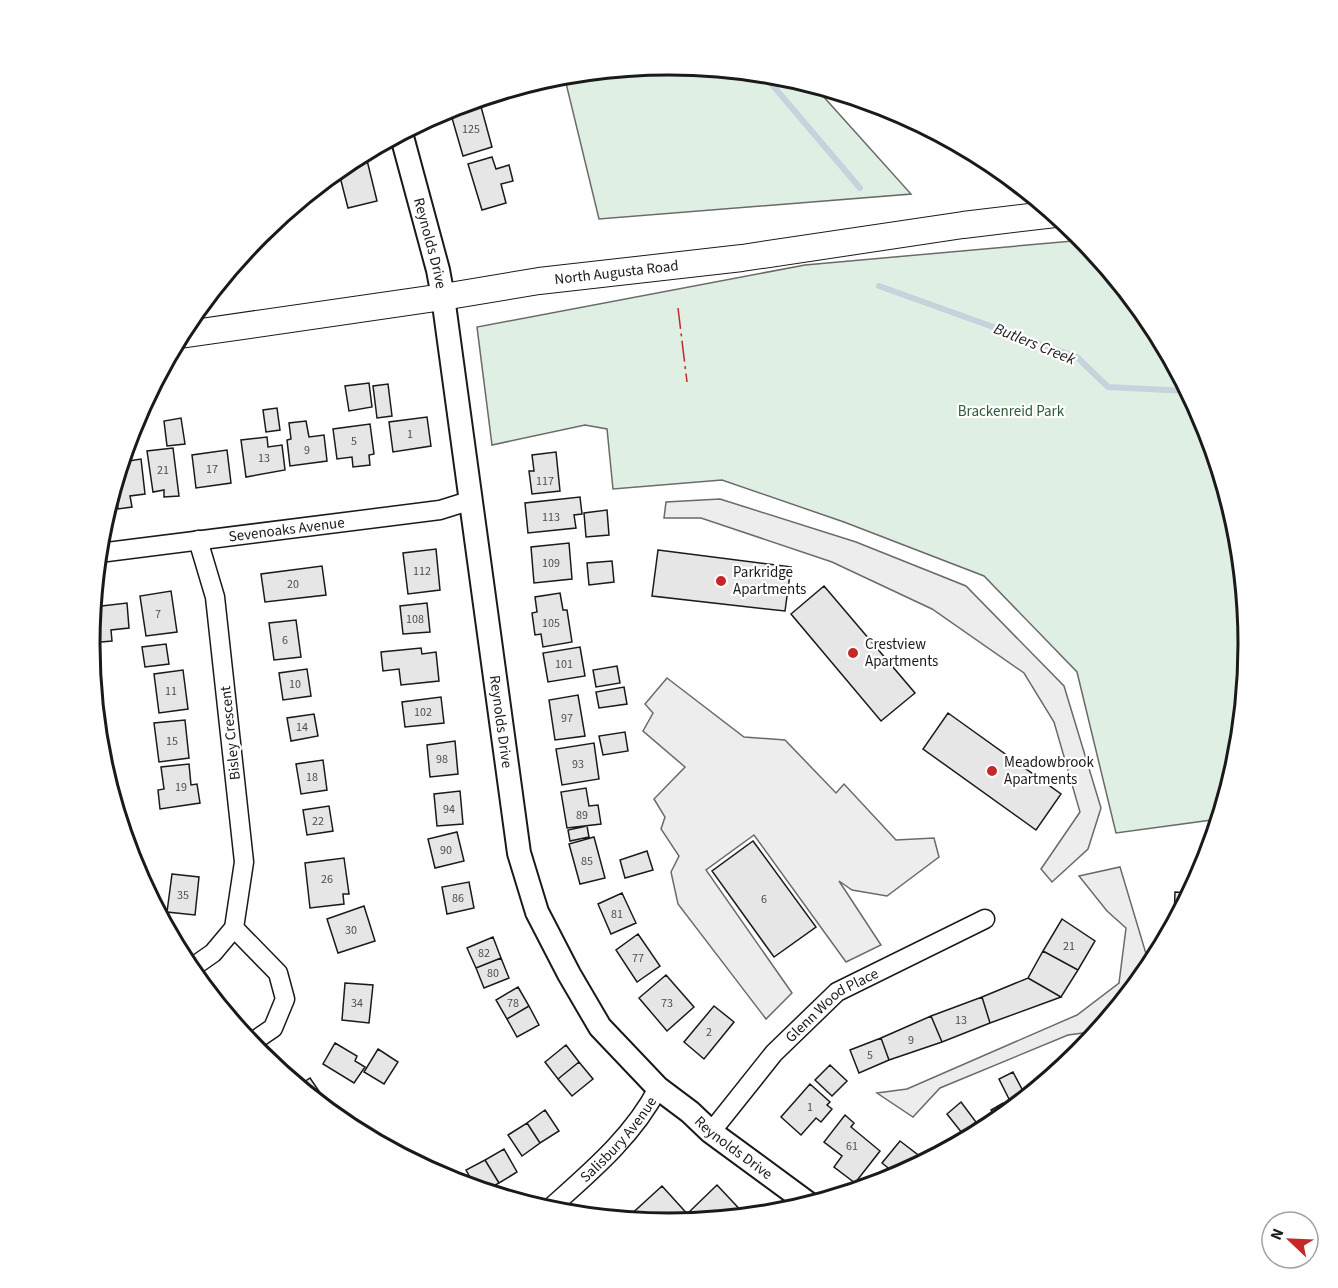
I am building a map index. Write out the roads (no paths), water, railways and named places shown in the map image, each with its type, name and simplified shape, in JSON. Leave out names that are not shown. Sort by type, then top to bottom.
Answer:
[{"type":"main road","name":"North Augusta Road","points":[[193,333],[539,281],[742,258],[1043,215]]},
{"type":"street","name":"Reynolds Drive","points":[[403,141],[438,270],[443,297],[519,853],[537,912],[600,1027],[658,1088],[690,1112],[711,1132],[800,1198]]},
{"type":"street","name":"Sevenoaks Avenue","points":[[108,552],[441,510],[472,500]]},
{"type":"street","name":"Bisley Crescent","points":[[198,540],[214,597],[244,862],[234,928]]},
{"type":"street","name":"Glenn Wood Place","points":[[711,1132],[774,1053],[837,992],[985,919]]},
{"type":"street","points":[[198,963],[213,953],[234,928],[279,973],[285,999],[273,1028],[259,1038]]},
{"type":"street","name":"Salisbury Avenue","points":[[557,1202],[596,1167],[645,1112],[658,1088]]},
{"type":"waterway","name":"Butlers Creek","points":[[772,85],[860,188]]},
{"type":"waterway","name":"Butlers Creek","points":[[879,286],[1077,357],[1108,387],[1178,391]]},
{"type":"place","name":"Parkridge Apartments","points":[[721,581]]},
{"type":"place","name":"Crestview Apartments","points":[[853,653]]},
{"type":"place","name":"Meadowbrook Apartments","points":[[992,771]]},
{"type":"park label","name":"Brackenreid Park","points":[[1011,411]]}]
